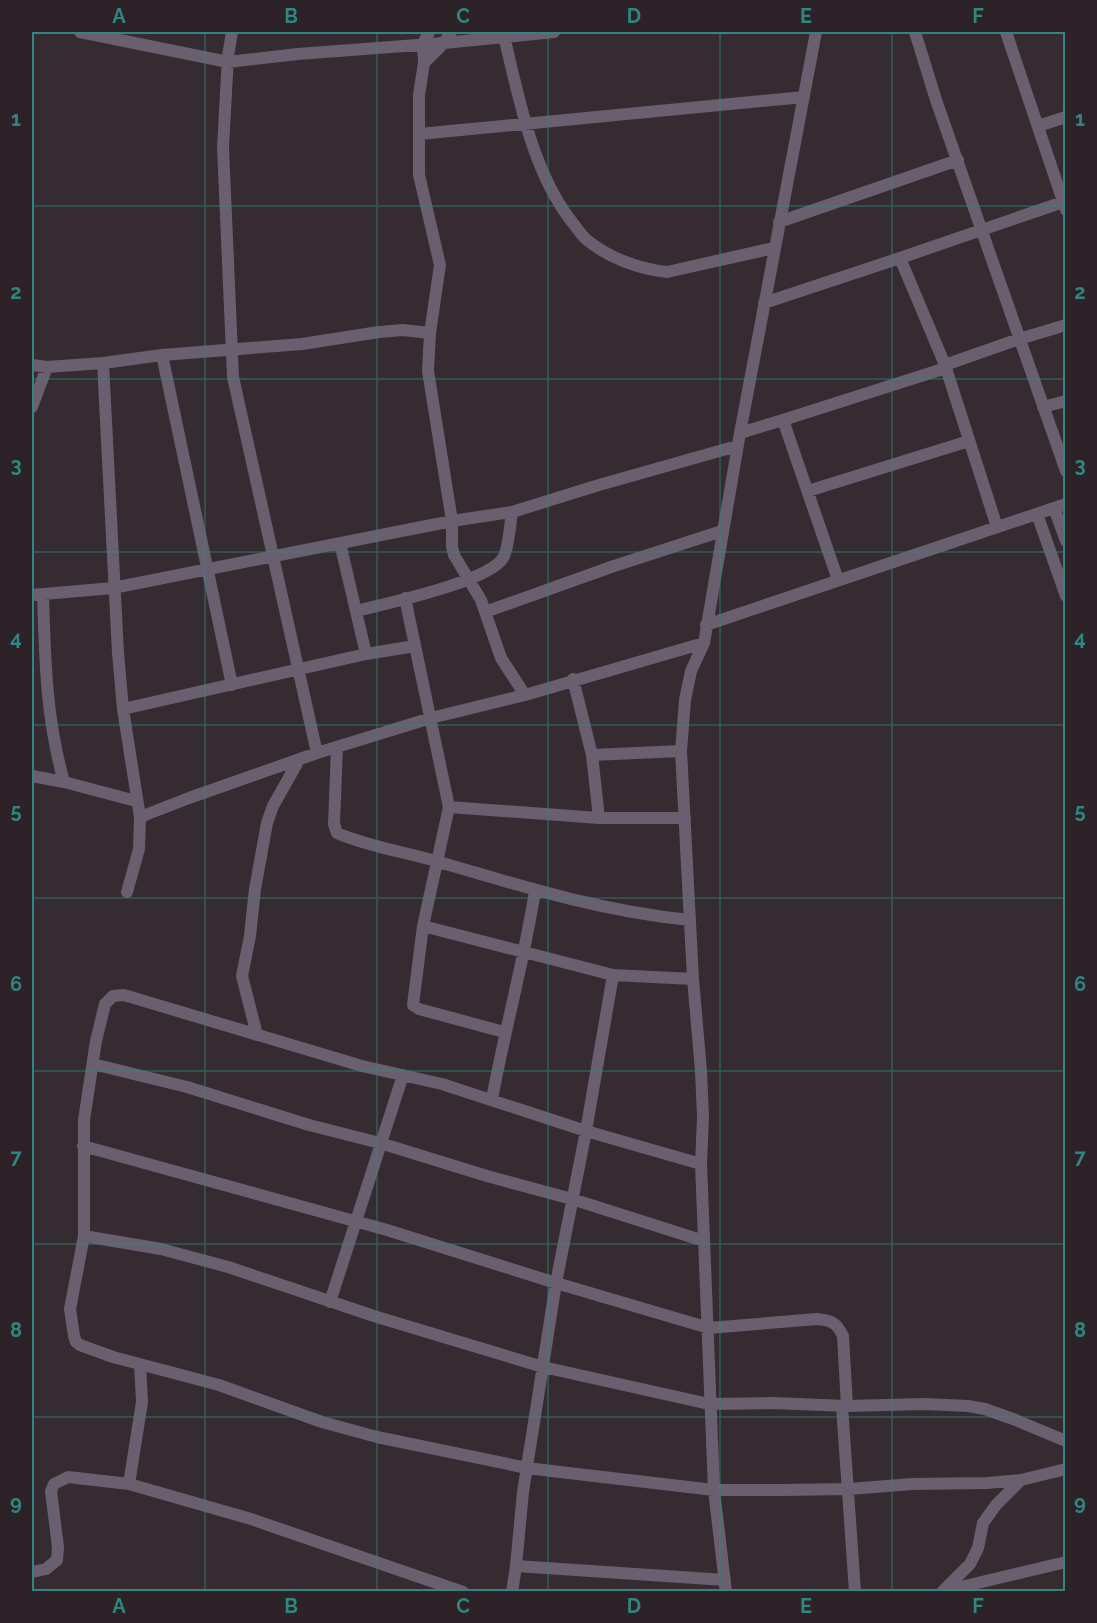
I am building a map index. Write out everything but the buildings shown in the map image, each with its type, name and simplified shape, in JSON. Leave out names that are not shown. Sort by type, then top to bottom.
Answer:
[{"type":"street","points":[[80,32],[228,62],[554,32]]},
{"type":"street","points":[[232,32],[223,147],[233,377],[317,753]]},
{"type":"street","points":[[429,32],[423,44],[424,63],[419,95],[419,175],[440,265],[430,333],[428,371],[452,521],[452,547],[467,581],[480,600],[501,658],[525,694]]},
{"type":"street","points":[[424,63],[444,43],[451,32]]},
{"type":"street","points":[[516,1566],[725,1586],[714,1490],[709,1404],[709,1328],[701,1164],[701,1071],[693,979],[681,751],[685,700],[692,671],[704,643],[722,531],[816,32]]},
{"type":"street","points":[[915,32],[936,100],[1065,471]]},
{"type":"street","points":[[764,303],[1065,204],[1006,32]]},
{"type":"street","points":[[504,36],[526,123],[550,185],[564,212],[585,238],[603,252],[655,271],[667,272],[774,248]]},
{"type":"street","points":[[419,134],[804,97]]},
{"type":"street","points":[[1038,126],[1065,117]]},
{"type":"street","points":[[779,222],[958,160]]},
{"type":"street","points":[[900,258],[945,367],[997,527]]},
{"type":"street","points":[[740,433],[945,367],[1019,339],[1065,325]]},
{"type":"street","points":[[32,365],[47,367],[102,363],[162,355],[303,344],[403,330],[430,333]]},
{"type":"street","points":[[162,355],[232,685]]},
{"type":"street","points":[[102,363],[113,588],[123,709],[140,818],[139,849],[127,892]]},
{"type":"street","points":[[32,407],[47,367]]},
{"type":"street","points":[[1043,407],[1065,400]]},
{"type":"street","points":[[783,420],[838,580]]},
{"type":"street","points":[[808,491],[969,441]]},
{"type":"street","points":[[64,782],[51,724],[37,595],[113,588],[452,521],[512,512],[738,446]]},
{"type":"street","points":[[706,625],[1060,506],[1065,541]]},
{"type":"street","points":[[357,611],[467,581],[498,563],[503,558],[512,512]]},
{"type":"street","points":[[1037,514],[1065,597]]},
{"type":"street","points":[[485,612],[722,531]]},
{"type":"street","points":[[340,543],[366,654]]},
{"type":"street","points":[[405,598],[449,807],[423,926],[413,1005],[419,1009],[504,1032]]},
{"type":"street","points":[[140,818],[189,798],[317,753],[431,718],[704,643]]},
{"type":"street","points":[[123,709],[366,654],[415,646]]},
{"type":"street","points":[[573,679],[592,755],[598,818]]},
{"type":"street","points":[[337,747],[334,824],[337,833],[601,908],[644,916],[690,920]]},
{"type":"street","points":[[592,755],[681,751]]},
{"type":"street","points":[[257,1035],[242,976],[250,936],[255,889],[267,823],[273,806],[299,760]]},
{"type":"street","points":[[32,776],[136,801]]},
{"type":"street","points":[[449,807],[598,818],[685,818]]},
{"type":"street","points":[[492,1100],[504,1032],[525,952],[536,891]]},
{"type":"street","points":[[423,926],[613,975],[693,979]]},
{"type":"street","points":[[512,1592],[527,1468],[556,1283],[586,1131],[613,975]]},
{"type":"street","points":[[701,1164],[586,1131],[442,1084],[362,1066],[124,995],[113,996],[105,1004],[84,1120],[84,1236],[70,1309],[75,1340],[84,1347],[219,1385],[322,1422],[377,1437],[527,1468],[714,1490],[849,1489],[912,1484],[987,1483],[1021,1480],[1065,1469]]},
{"type":"street","points":[[93,1064],[187,1087],[309,1125],[380,1143],[572,1199],[704,1241]]},
{"type":"street","points":[[330,1302],[403,1075]]},
{"type":"street","points":[[83,1146],[355,1221],[709,1328],[817,1318],[835,1323],[839,1326],[843,1336],[844,1406],[855,1592]]},
{"type":"street","points":[[84,1236],[161,1249],[228,1267],[330,1302],[543,1366],[709,1404],[968,1406],[1003,1416],[1065,1441]]},
{"type":"street","points":[[129,1484],[142,1402],[140,1364]]},
{"type":"street","points":[[32,1572],[46,1569],[57,1560],[58,1547],[51,1491],[60,1479],[68,1477],[129,1484],[251,1519],[463,1592]]},
{"type":"street","points":[[942,1592],[970,1564],[978,1548],[982,1523],[1021,1480]]},
{"type":"street","points":[[942,1592],[977,1588],[1065,1562]]}]
